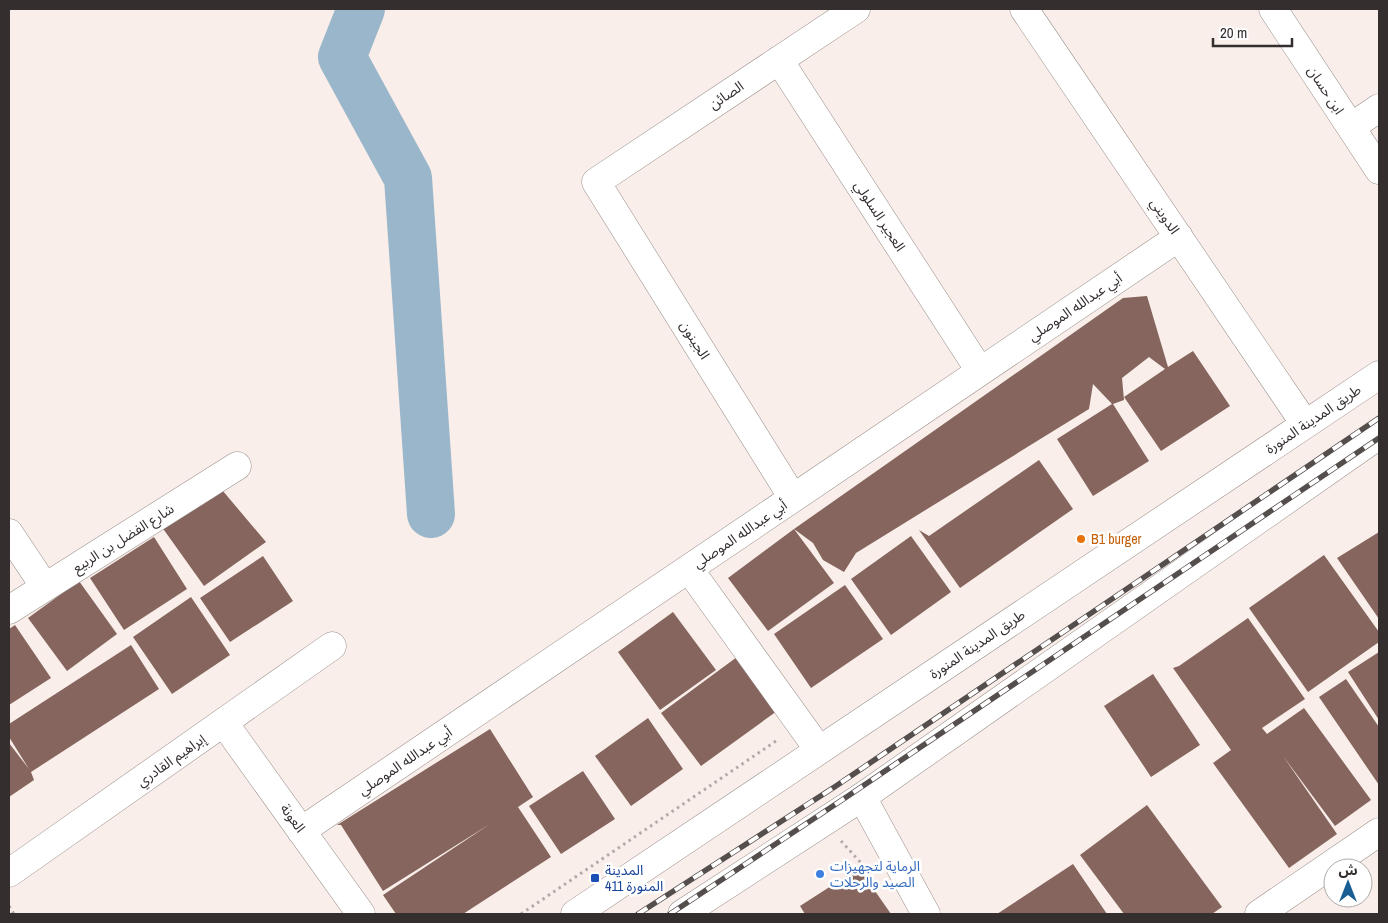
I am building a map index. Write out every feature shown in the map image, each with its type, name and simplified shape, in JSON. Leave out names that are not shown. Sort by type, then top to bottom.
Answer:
[{"type":"street","name":"الصائن","points":[[596,182],[856,9]]},
{"type":"street","name":"الدويني","points":[[1024,9],[1305,424]]},
{"type":"street","name":"ابن حسان","points":[[1273,9],[1379,170]]},
{"type":"street","name":"العجير السلولي","points":[[779,60],[980,371]]},
{"type":"street","points":[[1351,127],[1379,108]]},
{"type":"street","name":"الجينون","points":[[596,182],[793,498]]},
{"type":"street","name":"أبي عبدالله الموصلي","points":[[301,831],[1179,237]]},
{"type":"street","name":"طريق المدينة المنورة","points":[[575,914],[1379,374]]},
{"type":"street","points":[[682,914],[862,797],[1379,436]]},
{"type":"street","name":"شارع الفضل بن الربيع","points":[[9,610],[237,466]]},
{"type":"street","points":[[9,533],[45,587]]},
{"type":"street","points":[[689,569],[819,750]]},
{"type":"street","name":"إبراهيم القادري","points":[[9,873],[332,646]]},
{"type":"street","name":"العونة","points":[[224,723],[361,914]]},
{"type":"street","points":[[862,797],[926,914]]},
{"type":"street","points":[[1259,914],[1379,832]]},
{"type":"path","points":[[521,914],[801,724]]},
{"type":"path","points":[[9,906],[14,914]]},
{"type":"building","points":[[1147,296],[1168,367],[1193,351],[1230,406],[1161,451],[1124,397],[1165,369],[1149,357],[1122,378],[1124,400],[1113,404],[1149,461],[1093,496],[1057,439],[1112,404],[1093,384],[1089,409],[856,553],[844,572],[823,560],[813,543],[794,529],[1123,298]]},
{"type":"building","points":[[1039,460],[1073,509],[960,588],[919,530],[929,536]]},
{"type":"building","points":[[217,484],[266,542],[204,586],[159,523]]},
{"type":"building","points":[[794,529],[834,583],[768,631],[728,578]]},
{"type":"building","points":[[1379,532],[1379,619],[1337,558]]},
{"type":"building","points":[[911,536],[951,592],[891,635],[851,579]]},
{"type":"building","points":[[154,537],[187,589],[124,630],[90,578]]},
{"type":"building","points":[[1324,555],[1379,632],[1379,642],[1308,692],[1249,608]]},
{"type":"building","points":[[263,556],[293,601],[230,642],[200,598]]},
{"type":"building","points":[[79,581],[117,634],[67,671],[28,618]]},
{"type":"building","points":[[845,585],[883,639],[811,688],[774,634]]},
{"type":"building","points":[[191,597],[230,655],[172,694],[133,637]]},
{"type":"building","points":[[673,612],[716,670],[660,710],[618,652]]},
{"type":"building","points":[[1248,618],[1305,699],[1262,728],[1267,734],[1304,708],[1371,800],[1335,826],[1283,756],[1337,834],[1289,868],[1213,763],[1231,750],[1173,668],[1179,666]]},
{"type":"building","points":[[15,625],[51,678],[9,705],[9,629]]},
{"type":"building","points":[[131,645],[159,689],[31,772],[34,780],[9,797],[9,743],[29,769],[9,737],[9,724]]},
{"type":"building","points":[[1379,652],[1379,720],[1348,672]]},
{"type":"building","points":[[737,657],[777,711],[701,766],[661,713]]},
{"type":"building","points":[[1153,674],[1200,745],[1151,777],[1104,706]]},
{"type":"building","points":[[1346,679],[1379,727],[1379,785],[1319,697]]},
{"type":"building","points":[[648,718],[683,769],[631,806],[595,756]]},
{"type":"building","points":[[490,729],[533,797],[518,807],[551,857],[463,914],[396,914],[383,895],[490,824],[383,891],[341,825],[337,825]]},
{"type":"building","points":[[583,771],[615,819],[561,854],[529,806]]},
{"type":"building","points":[[1147,805],[1222,907],[1212,914],[1124,914],[1080,855]]},
{"type":"building","points":[[1073,864],[1107,914],[997,914]]},
{"type":"building","points":[[859,868],[891,914],[805,914],[800,906]]},
{"type":"waterway","points":[[361,9],[342,57],[408,178],[431,514]]},
{"type":"railway","points":[[638,914],[836,786],[1379,418]]},
{"type":"railway","points":[[670,914],[1379,438]]},
{"type":"place","name":"B1 burger","points":[[1081,539]]},
{"type":"place","name":"الرماية لتجهيزات الصيد والرحلات","points":[[820,874]]},
{"type":"place","name":"المدينة المنورة 411","points":[[595,878]]}]
